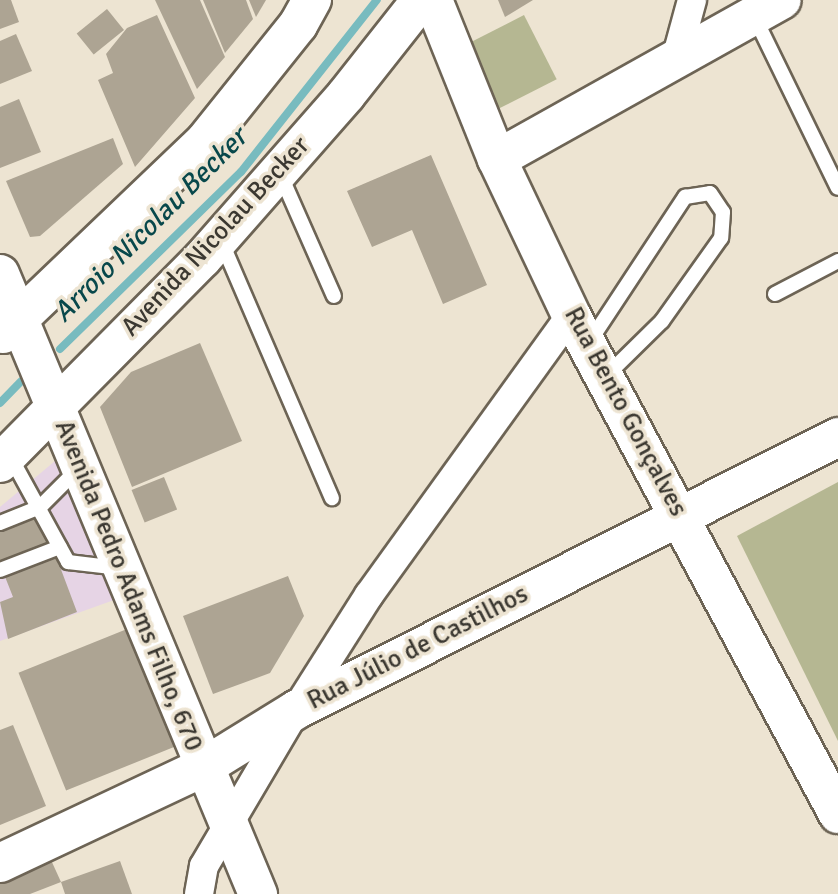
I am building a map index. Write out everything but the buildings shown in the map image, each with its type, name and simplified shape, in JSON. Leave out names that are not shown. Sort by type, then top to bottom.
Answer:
[{"type":"main road","points":[[9,328],[205,141],[298,25],[312,0]]},
{"type":"main road","name":"Avenida Nicolau Becker","points":[[4,459],[55,404],[220,239],[421,0]]},
{"type":"main road","name":"Rua Bento Gonçalves","points":[[433,0],[497,159],[587,346],[838,814]]},
{"type":"main road","points":[[497,159],[768,8]]},
{"type":"main road","name":"Avenida Pedro Adams Filho, 670","points":[[0,274],[9,328],[55,404],[202,768],[258,894]]},
{"type":"main road","name":"Rua Júlio de Castilhos","points":[[0,863],[202,768],[296,710],[838,437]]},
{"type":"street","points":[[676,59],[692,0]]},
{"type":"street","points":[[199,894],[204,866],[296,710],[369,595],[587,346]]},
{"type":"lane","points":[[768,8],[838,188]]},
{"type":"lane","points":[[279,171],[334,296]]},
{"type":"lane","points":[[710,193],[723,212],[721,238],[662,321],[587,346],[685,197],[710,193]]},
{"type":"lane","points":[[220,239],[332,498]]},
{"type":"lane","points":[[775,294],[838,261]]},
{"type":"lane","points":[[4,459],[40,507],[68,562],[123,569]]},
{"type":"lane","points":[[0,523],[40,507],[80,467]]},
{"type":"lane","points":[[0,570],[60,547]]},
{"type":"shaded area","points":[[61,456],[114,600],[0,641],[0,507]]},
{"type":"green space","points":[[524,15],[557,79],[498,109],[465,45]]},
{"type":"green space","points":[[838,482],[838,741],[737,536]]},
{"type":"waterway","name":"Arroio Nicolau Becker","points":[[60,349],[241,172],[377,0]]},
{"type":"waterway","name":"Arroio Nicolau Becker","points":[[0,403],[21,381]]}]
